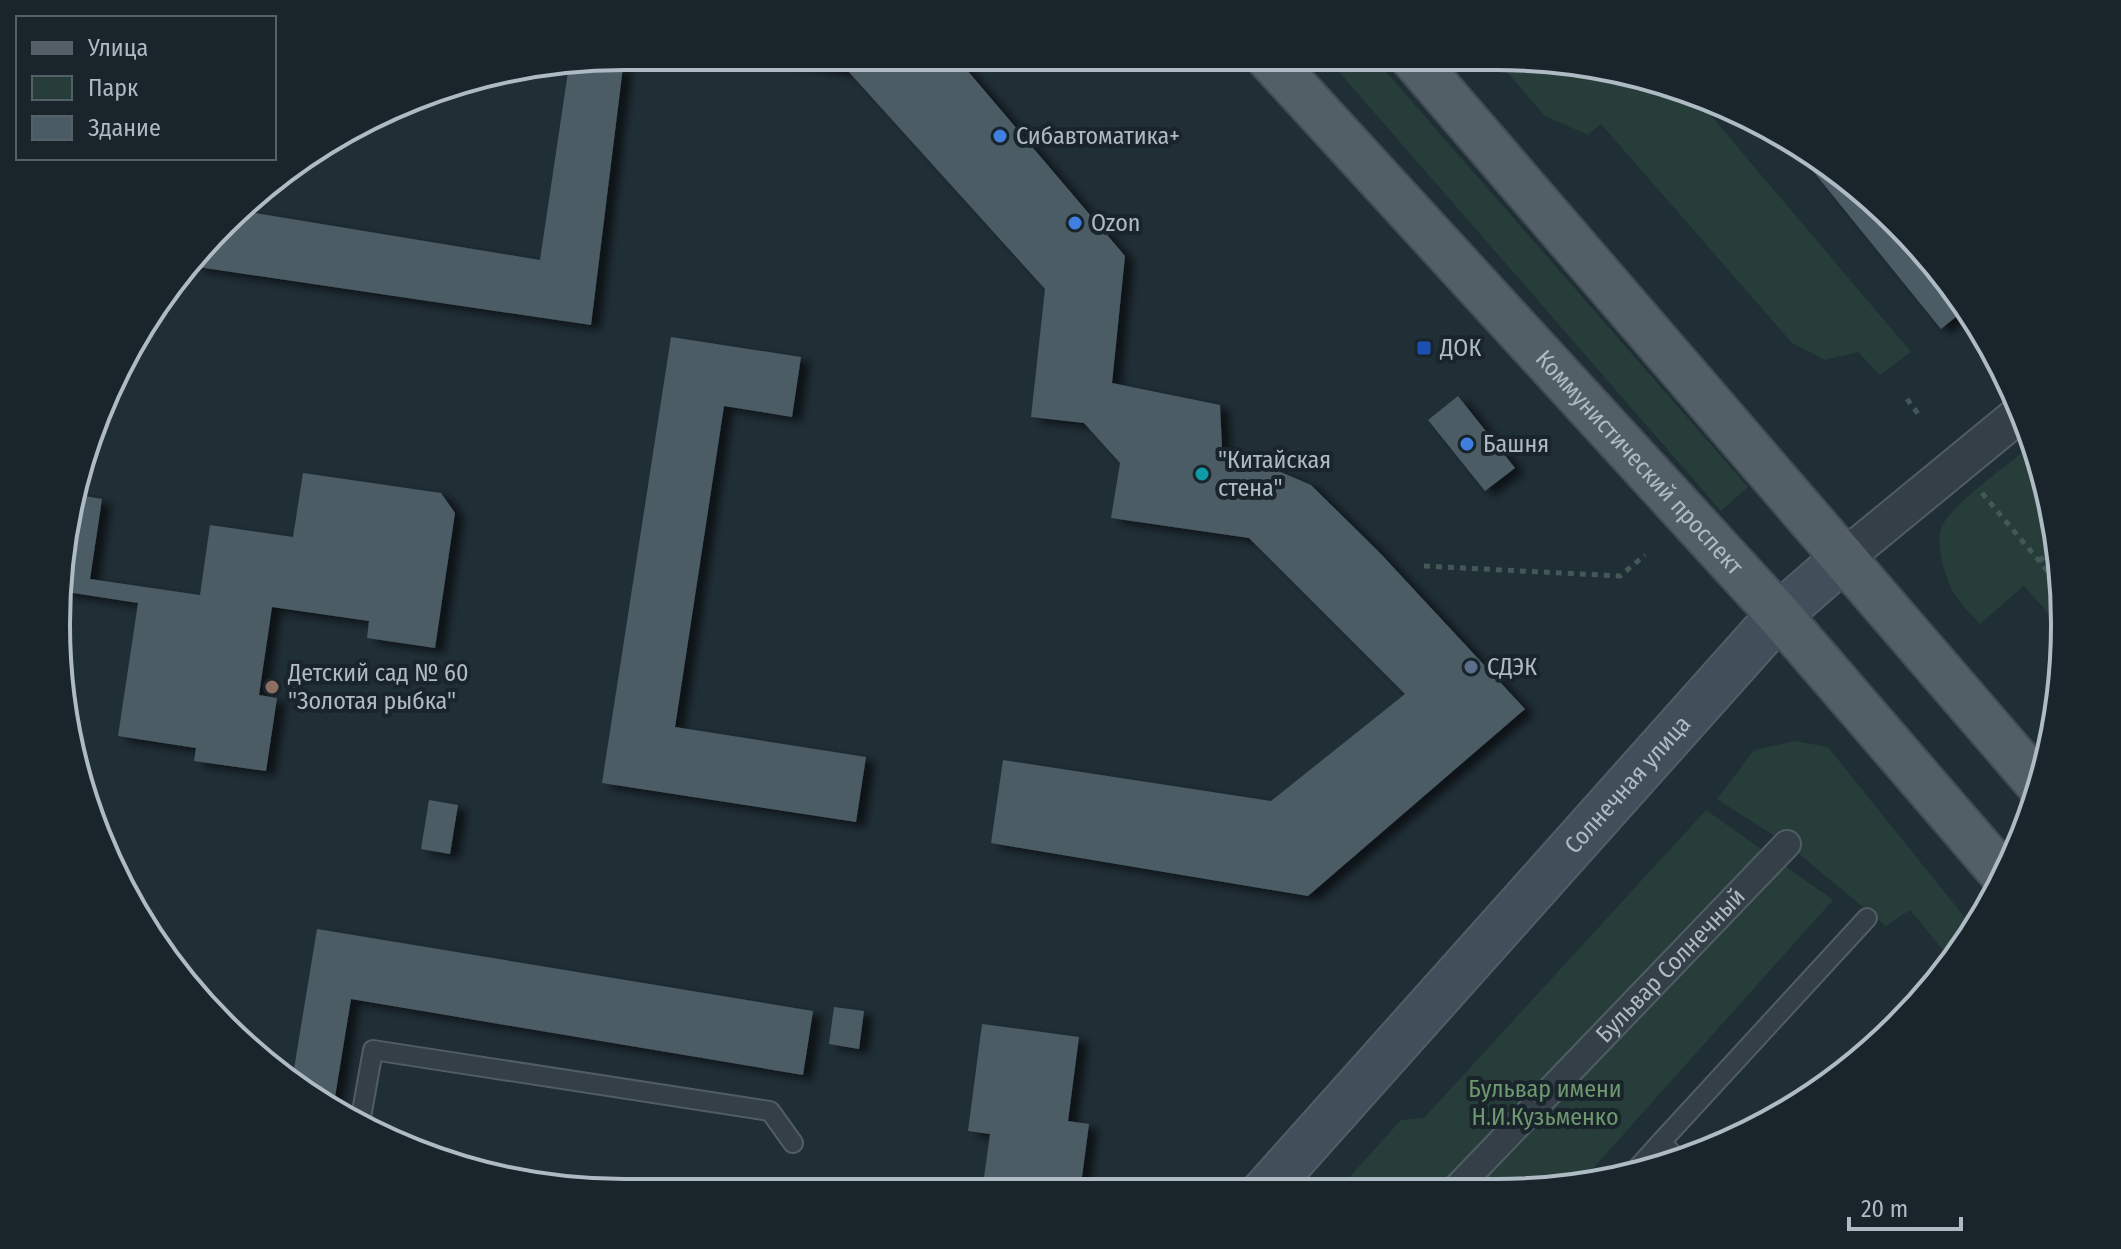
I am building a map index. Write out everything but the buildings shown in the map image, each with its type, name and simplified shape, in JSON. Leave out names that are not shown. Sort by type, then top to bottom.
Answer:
[{"type":"main road","name":"Коммунистический проспект","points":[[1280,70],[1779,615],[1996,866]]},
{"type":"main road","points":[[1423,70],[2030,775]]},
{"type":"main road","name":"Солнечная улица","points":[[1279,1179],[1779,615],[1844,558]]},
{"type":"street","name":"Солнечная улица","points":[[1844,558],[2012,420]]},
{"type":"street","name":"Бульвар Солнечный","points":[[1465,1179],[1787,844]]},
{"type":"lane","points":[[1646,1158],[1867,918]]},
{"type":"lane","points":[[362,1113],[373,1050],[770,1111],[793,1143]]},
{"type":"lane","points":[[1661,1142],[1670,1151]]},
{"type":"path","points":[[1907,399],[1919,415]]},
{"type":"path","points":[[1975,484],[2048,572]]},
{"type":"path","points":[[1424,566],[1620,576],[1645,555]]},
{"type":"path","points":[[2039,561],[2046,555]]},
{"type":"green space","points":[[1337,70],[1384,70],[1748,487],[1721,511]]},
{"type":"green space","points":[[1505,70],[1605,81],[1675,99],[1707,111],[1911,352],[1880,375],[1858,352],[1825,360],[1792,343],[1601,124],[1588,135],[1545,116]]},
{"type":"green space","points":[[2024,452],[2046,552],[2051,616],[2024,586],[1980,624],[1952,590],[1940,552],[1941,529],[1955,509]]},
{"type":"green space","points":[[1795,741],[1828,747],[1966,919],[1944,951],[1910,910],[1886,926],[1787,844],[1717,799],[1754,750]]},
{"type":"green space","name":"Бульвар имени Н.И.Кузьменко","points":[[1706,810],[1833,900],[1591,1170],[1533,1178],[1348,1179],[1401,1120],[1424,1118]]},
{"type":"place","name":"Сибавтоматика+","points":[[1000,136]]},
{"type":"place","name":"Ozon","points":[[1075,223]]},
{"type":"place","name":"ДОК","points":[[1424,348]]},
{"type":"place","name":"Башня","points":[[1467,444]]},
{"type":"place","name":"\"Китайская стена\"","points":[[1202,474]]},
{"type":"place","name":"СДЭК","points":[[1471,667]]},
{"type":"place","name":"Детский сад № 60 \"Золотая рыбка\"","points":[[272,687]]}]
